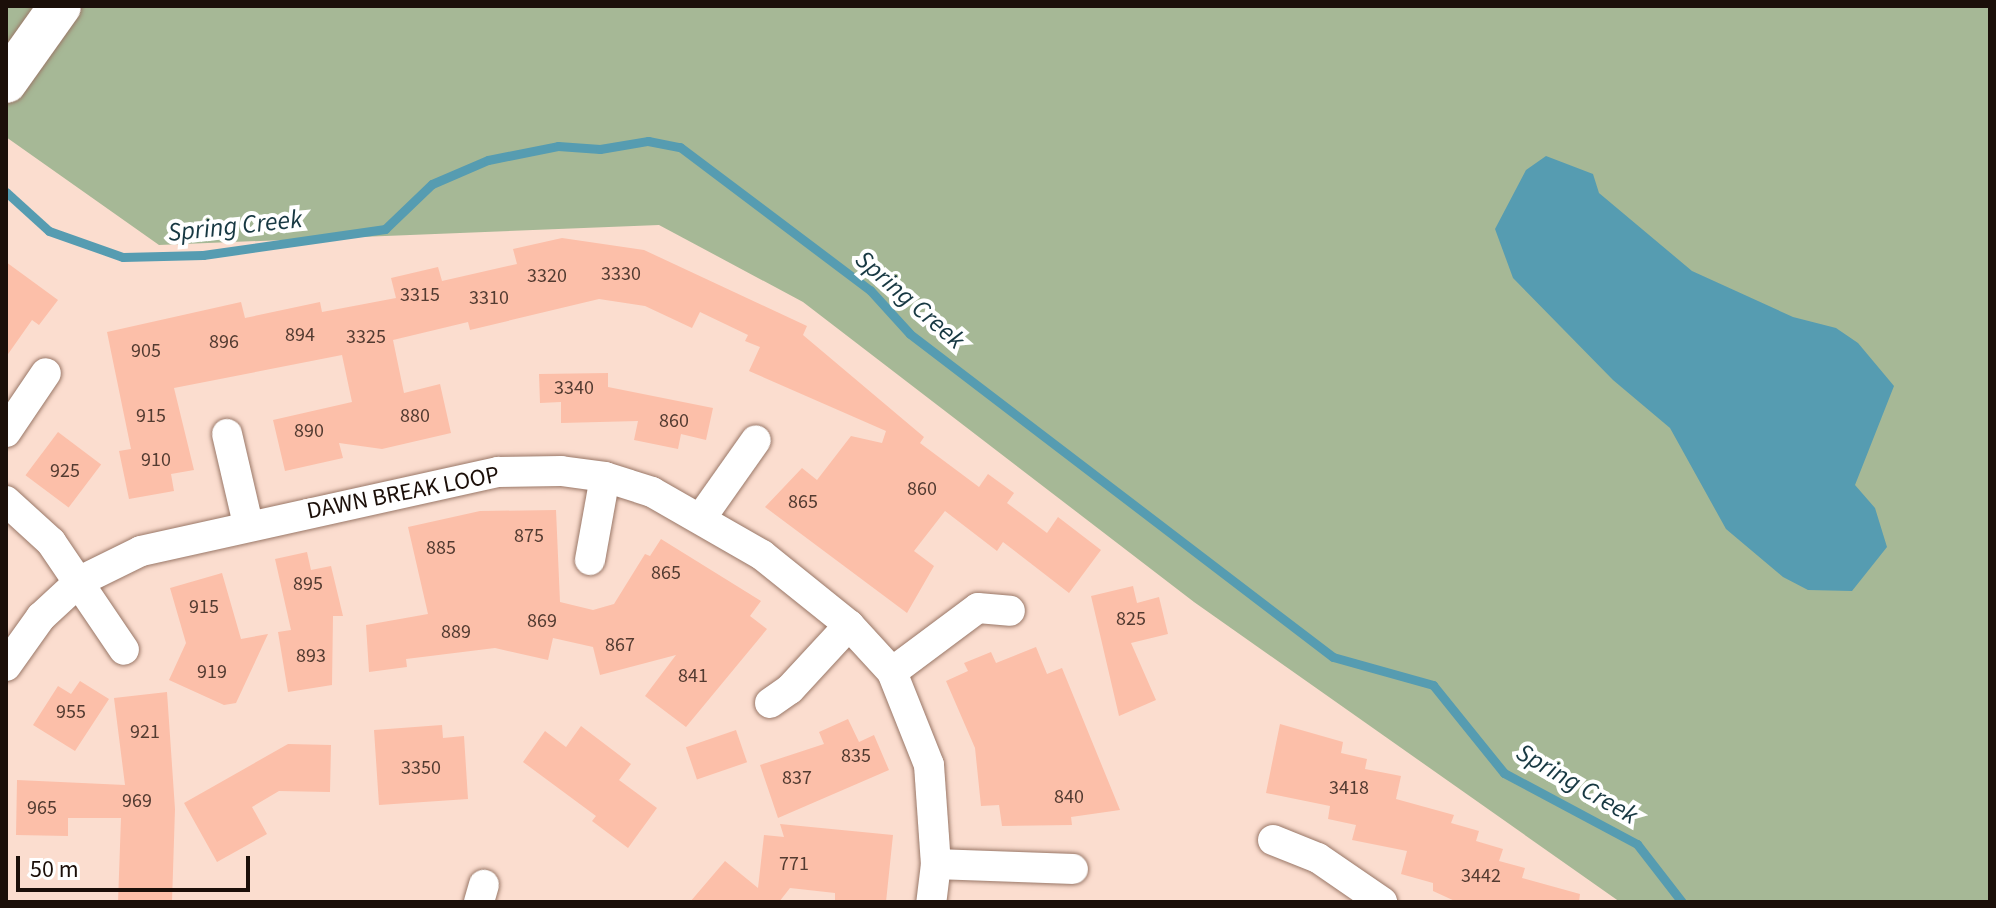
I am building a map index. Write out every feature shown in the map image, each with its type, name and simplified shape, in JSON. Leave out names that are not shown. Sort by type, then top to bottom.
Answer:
[{"type":"main road","points":[[11,75],[60,6]]},
{"type":"street","points":[[6,432],[46,373]]},
{"type":"street","points":[[227,434],[248,524]]},
{"type":"street","points":[[701,518],[756,440]]},
{"type":"street","name":"DAWN BREAK LOOP","points":[[6,666],[41,617],[80,581],[141,551],[248,524],[498,472],[561,471],[605,477],[652,492],[762,555],[849,625],[892,672],[929,765],[936,864],[931,902]]},
{"type":"street","points":[[590,560],[605,477]]},
{"type":"street","points":[[6,501],[51,542],[124,650]]},
{"type":"street","points":[[892,672],[978,608],[1010,611]]},
{"type":"street","points":[[770,703],[790,689],[849,625]]},
{"type":"street","points":[[1273,840],[1318,858],[1380,901]]},
{"type":"street","points":[[936,864],[1073,869]]},
{"type":"green space","points":[[6,6],[1990,6],[1990,902],[1620,902],[1194,602],[803,302],[659,225],[159,245],[6,137]]},
{"type":"water","points":[[1546,156],[1593,174],[1599,193],[1692,271],[1793,317],[1836,328],[1858,343],[1894,386],[1855,485],[1875,508],[1887,547],[1852,591],[1808,590],[1783,577],[1726,529],[1670,428],[1613,380],[1513,278],[1495,229],[1526,170]]},
{"type":"building","points":[[562,238],[644,250],[807,326],[803,335],[924,437],[920,443],[979,487],[988,474],[1014,493],[1007,503],[1047,533],[1058,517],[1101,550],[1069,593],[1003,542],[997,551],[945,511],[914,551],[934,566],[907,613],[765,507],[802,468],[817,480],[851,436],[882,443],[886,431],[749,371],[760,347],[745,341],[748,335],[700,312],[692,328],[645,306],[599,299],[470,330],[468,322],[393,340],[404,393],[440,384],[451,433],[382,449],[339,443],[343,458],[285,471],[273,420],[352,402],[342,355],[174,388],[194,470],[171,474],[174,491],[129,499],[119,451],[131,449],[107,332],[241,302],[245,318],[320,302],[322,312],[396,298],[391,278],[438,267],[442,281],[517,264],[513,249]]},
{"type":"building","points":[[6,262],[58,300],[39,325],[32,320],[6,357]]},
{"type":"building","points":[[608,373],[608,387],[713,408],[706,440],[681,434],[678,449],[634,440],[638,421],[561,423],[561,402],[540,403],[539,374]]},
{"type":"building","points":[[58,432],[101,464],[69,508],[26,475]]},
{"type":"building","points":[[556,510],[560,602],[593,610],[614,604],[645,554],[650,556],[661,539],[761,601],[750,616],[767,629],[686,727],[645,696],[676,655],[600,675],[593,647],[553,638],[548,660],[495,648],[406,659],[407,667],[369,672],[366,625],[428,614],[408,527],[480,511]]},
{"type":"building","points":[[307,552],[311,570],[331,566],[343,616],[333,616],[332,685],[288,692],[278,632],[291,630],[275,559]]},
{"type":"building","points":[[222,573],[241,639],[268,634],[236,703],[224,705],[169,680],[186,643],[170,588]]},
{"type":"building","points":[[1133,586],[1137,603],[1159,597],[1168,634],[1131,643],[1156,700],[1119,716],[1091,596]]},
{"type":"building","points":[[1036,647],[1047,674],[1062,668],[1120,810],[1071,817],[1072,825],[1002,826],[999,805],[981,806],[975,748],[946,681],[968,671],[964,663],[991,652],[996,663]]},
{"type":"building","points":[[80,681],[109,699],[75,751],[33,725],[58,686],[71,694]]},
{"type":"building","points":[[167,692],[175,809],[172,902],[118,902],[121,818],[68,818],[68,836],[16,835],[17,780],[125,785],[114,698]]},
{"type":"building","points":[[848,719],[859,742],[874,735],[889,770],[778,818],[760,765],[824,744],[819,732]]},
{"type":"building","points":[[1280,724],[1343,742],[1341,753],[1367,759],[1365,769],[1401,776],[1396,799],[1454,815],[1451,823],[1479,831],[1476,841],[1503,849],[1499,861],[1525,868],[1522,878],[1580,894],[1579,902],[1457,902],[1433,891],[1433,883],[1401,874],[1407,851],[1352,840],[1356,825],[1328,819],[1330,806],[1266,793]]},
{"type":"building","points":[[442,725],[443,738],[464,736],[468,799],[379,805],[374,730]]},
{"type":"building","points":[[581,726],[631,764],[619,780],[657,808],[628,848],[592,821],[596,816],[523,762],[545,731],[566,747]]},
{"type":"building","points":[[736,730],[747,762],[697,779],[686,747]]},
{"type":"building","points":[[288,744],[331,745],[330,792],[279,791],[252,807],[267,834],[217,862],[184,803]]},
{"type":"building","points":[[780,824],[893,835],[886,902],[835,902],[835,893],[790,888],[779,902],[690,902],[725,861],[758,888],[764,835],[784,837]]},
{"type":"waterway","name":"Spring Creek","points":[[6,192],[49,231],[123,257],[203,255],[385,229],[432,184],[488,160],[558,146],[600,149],[648,141],[680,147],[870,290],[910,334],[1333,657],[1433,685],[1504,773],[1637,844],[1682,902]]}]
